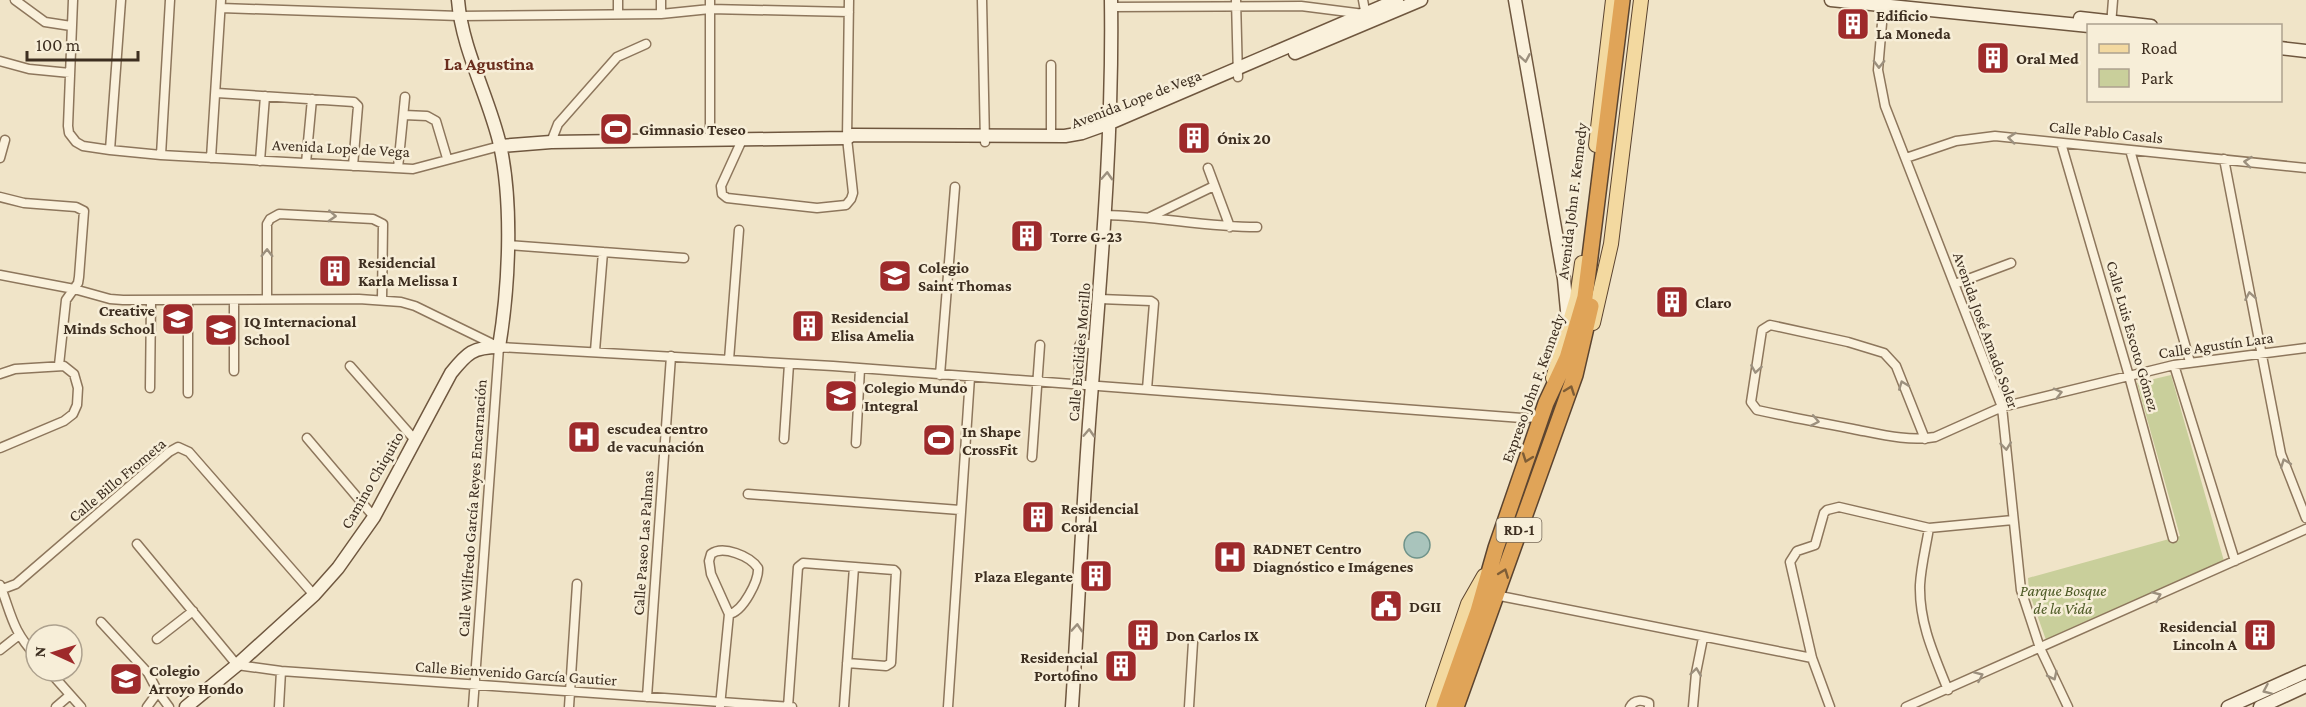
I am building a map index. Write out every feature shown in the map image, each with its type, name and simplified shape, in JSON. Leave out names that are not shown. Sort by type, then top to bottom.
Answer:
[{"type":"highway","name":"Expreso John F. Kennedy","points":[[1456,706],[1459,664],[1544,410],[1570,348],[1598,238],[1621,0]]},
{"type":"highway","name":"Expreso John F. Kennedy","points":[[1456,706],[1582,352],[1633,0]]},
{"type":"main road","points":[[458,0],[459,16],[500,146],[507,205],[503,326],[499,346]]},
{"type":"main road","name":"Avenida Lope de Vega","points":[[1366,18],[1397,0]]},
{"type":"main road","name":"Avenida Lope de Vega","points":[[500,146],[551,142],[848,138],[852,135],[1071,142],[1366,18],[1421,0]]},
{"type":"main road","points":[[1515,0],[1568,301],[1568,330]]},
{"type":"main road","name":"Avenida John F. Kennedy","points":[[1544,410],[1568,330],[1584,252],[1613,0]]},
{"type":"main road","points":[[1607,56],[1612,46],[1621,0]]},
{"type":"main road","points":[[1633,0],[1636,6],[1631,46],[1635,58]]},
{"type":"main road","name":"RD-1","points":[[1582,352],[1597,313],[1611,244],[1641,0]]},
{"type":"main road","points":[[1831,0],[1884,3],[2087,26]]},
{"type":"main road","points":[[1911,0],[2111,23]]},
{"type":"main road","name":"Calle Euclides Morillo","points":[[1071,707],[1085,385],[1096,345],[1105,215],[1110,127],[1111,4]]},
{"type":"main road","points":[[2282,40],[2306,44]]},
{"type":"main road","points":[[2282,48],[2306,51]]},
{"type":"main road","name":"Avenida Lope de Vega","points":[[984,140],[1082,133],[1110,127]]},
{"type":"main road","name":"Camino Chiquito","points":[[186,707],[237,665],[314,595],[338,568],[374,517],[451,373],[467,353],[482,347],[499,346]]},
{"type":"main road","name":"RD-1","points":[[1433,707],[1468,604],[1493,558]]},
{"type":"main road","points":[[2228,707],[2306,672]]},
{"type":"main road","points":[[2260,707],[2306,686]]},
{"type":"street","points":[[15,0],[24,4],[45,22],[71,26]]},
{"type":"street","points":[[0,61],[29,69],[69,73],[73,0]]},
{"type":"street","points":[[110,150],[121,0]]},
{"type":"street","points":[[161,155],[170,0]]},
{"type":"street","points":[[618,0],[618,14]]},
{"type":"street","points":[[661,0],[661,14]]},
{"type":"street","points":[[742,140],[721,186],[722,194],[727,198],[817,208],[846,205],[851,200],[848,138],[849,0]]},
{"type":"street","points":[[982,0],[984,140]]},
{"type":"street","points":[[1111,4],[1301,3],[1366,18],[1363,0]]},
{"type":"street","points":[[1236,3],[1237,73]]},
{"type":"street","name":"Avenida José Amado Soler","points":[[1884,3],[1878,70],[1881,90],[2002,407],[2020,590],[2040,648],[2068,707]]},
{"type":"street","points":[[2111,23],[2113,3]]},
{"type":"street","points":[[211,158],[221,4],[459,16],[661,14],[710,5],[849,12]]},
{"type":"street","points":[[710,5],[710,140]]},
{"type":"street","points":[[551,142],[558,124],[617,57],[646,44]]},
{"type":"street","points":[[1051,65],[1051,136]]},
{"type":"street","name":"Avenida Lope de Vega","points":[[69,73],[68,126],[72,138],[83,146],[161,155],[413,169],[447,158],[500,146]]},
{"type":"street","points":[[217,93],[357,104],[353,166]]},
{"type":"street","points":[[260,161],[265,96]]},
{"type":"street","points":[[398,168],[405,97]]},
{"type":"street","points":[[306,163],[312,99]]},
{"type":"street","points":[[404,115],[427,116],[436,121],[447,158]]},
{"type":"street","name":"Calle Pablo Casals","points":[[1906,158],[1956,141],[1995,136],[2306,168]]},
{"type":"street","points":[[0,158],[5,140]]},
{"type":"street","name":"Calle Luis Escoto Gómez","points":[[2061,143],[2129,376],[2173,538]]},
{"type":"street","points":[[2130,150],[2190,362]]},
{"type":"street","points":[[2224,159],[2281,454],[2306,518]]},
{"type":"street","points":[[1208,168],[1230,227]]},
{"type":"street","points":[[1150,217],[1214,186]]},
{"type":"street","points":[[940,375],[955,187]]},
{"type":"street","points":[[0,197],[24,203],[82,209],[84,215],[79,277],[66,300],[59,365]]},
{"type":"street","points":[[267,299],[267,225],[270,219],[279,213],[373,219],[384,224],[382,300]]},
{"type":"street","points":[[1105,215],[1150,217],[1230,227],[1257,227]]},
{"type":"street","points":[[729,360],[739,230]]},
{"type":"street","points":[[507,245],[684,258]]},
{"type":"street","points":[[595,351],[603,252]]},
{"type":"street","points":[[1955,284],[2012,263]]},
{"type":"street","points":[[0,275],[74,289],[110,299],[151,301],[382,300],[401,302],[415,306],[499,346],[1147,389],[1522,418],[1544,410]]},
{"type":"street","points":[[1100,299],[1154,303],[1147,389]]},
{"type":"street","points":[[234,300],[234,371]]},
{"type":"street","points":[[150,388],[151,301]]},
{"type":"street","points":[[188,301],[188,393]]},
{"type":"street","points":[[1770,325],[1848,342],[1884,353],[1896,366],[1925,439],[1880,434],[1757,410],[1751,402],[1762,330],[1770,325]]},
{"type":"street","points":[[1032,457],[1040,345]]},
{"type":"street","name":"Calle Wilfredo García Reyes Encarnación","points":[[473,707],[499,346]]},
{"type":"street","name":"Calle Agustín Lara","points":[[1925,439],[1935,437],[2002,407],[2174,364],[2306,348]]},
{"type":"street","name":"Calle Paseo Las Palmas","points":[[647,697],[671,356]]},
{"type":"street","points":[[784,439],[789,364]]},
{"type":"street","points":[[2174,364],[2235,561]]},
{"type":"street","points":[[0,374],[15,369],[59,365],[68,368],[76,379],[79,395],[73,414],[64,421],[0,448]]},
{"type":"street","points":[[350,366],[415,440]]},
{"type":"street","points":[[856,443],[860,369]]},
{"type":"street","points":[[948,707],[970,377]]},
{"type":"street","points":[[307,438],[374,517]]},
{"type":"street","name":"Calle Billo Frometa","points":[[1,588],[16,584],[169,452],[178,447],[189,452],[314,595]]},
{"type":"street","points":[[748,494],[960,510]]},
{"type":"street","points":[[1830,707],[1812,658],[1790,562],[1797,551],[1815,545],[1824,513],[1839,507],[1929,528],[2013,520]]},
{"type":"street","points":[[1929,528],[1920,583],[1921,606],[1928,640],[1947,690]]},
{"type":"street","points":[[1906,707],[2306,529]]},
{"type":"street","points":[[136,544],[237,665]]},
{"type":"street","points":[[720,705],[729,614],[709,568],[711,554],[725,549],[753,561],[758,568],[758,577],[741,608],[738,612],[729,614]]},
{"type":"street","points":[[788,707],[798,567],[802,563],[894,570],[896,572],[892,652],[889,666],[847,663]]},
{"type":"street","points":[[844,707],[854,567]]},
{"type":"street","points":[[569,707],[577,584]]},
{"type":"street","points":[[1,588],[11,619],[24,641]]},
{"type":"street","points":[[1495,596],[1812,658]]},
{"type":"street","points":[[157,639],[193,611]]},
{"type":"street","points":[[100,622],[148,673],[169,707]]},
{"type":"street","points":[[0,650],[19,635]]},
{"type":"street","points":[[1693,707],[1703,638]]},
{"type":"street","points":[[1189,707],[1193,642]]},
{"type":"street","name":"Calle Bienvenido García Gautier","points":[[237,665],[281,671],[647,697],[720,705],[792,707]]},
{"type":"street","points":[[279,707],[281,671]]},
{"type":"street","points":[[60,683],[81,707]]},
{"type":"street","points":[[147,707],[158,692]]},
{"type":"street","points":[[56,707],[70,695]]},
{"type":"street","points":[[1630,707],[1635,702],[1644,700],[1649,703],[1649,707]]},
{"type":"green space","name":"Parque Bosque de la Vida","points":[[2171,375],[2224,561],[2046,640],[2029,592],[2028,578],[2180,536],[2137,383]]},
{"type":"water","points":[[1417,532],[1426,536],[1430,545],[1426,554],[1417,558],[1408,554],[1404,545],[1408,536]]},
{"type":"place","name":"Edificio La Moneda","points":[[1853,24]]},
{"type":"place","name":"Oral Med","points":[[1993,58]]},
{"type":"place","name":"Gimnasio Teseo","points":[[616,129]]},
{"type":"place","name":"Ónix 20","points":[[1194,138]]},
{"type":"place","name":"Torre G-23","points":[[1027,236]]},
{"type":"place","name":"Residencial Karla Melissa I","points":[[335,271]]},
{"type":"place","name":"Colegio Saint Thomas","points":[[895,276]]},
{"type":"place","name":"Claro","points":[[1672,302]]},
{"type":"place","name":"Creative Minds School","points":[[178,319]]},
{"type":"place","name":"Residencial Elisa Amelia","points":[[808,326]]},
{"type":"place","name":"IQ Internacional School","points":[[221,330]]},
{"type":"place","name":"Colegio Mundo Integral","points":[[841,396]]},
{"type":"place","name":"escudea centro de vacunación","points":[[584,437]]},
{"type":"place","name":"In Shape CrossFit","points":[[939,440]]},
{"type":"place","name":"Residencial Coral","points":[[1038,517]]},
{"type":"place","name":"RADNET Centro Diagnóstico e Imágenes","points":[[1230,557]]},
{"type":"place","name":"Plaza Elegante","points":[[1096,576]]},
{"type":"place","name":"DGII","points":[[1386,606]]},
{"type":"place","name":"Don Carlos IX","points":[[1143,635]]},
{"type":"place","name":"Residencial Lincoln A","points":[[2260,635]]},
{"type":"place","name":"Residencial Portofino","points":[[1121,666]]},
{"type":"place","name":"Colegio Arroyo Hondo","points":[[126,679]]},
{"type":"district","name":"La Agustina","points":[[489,64]]}]
